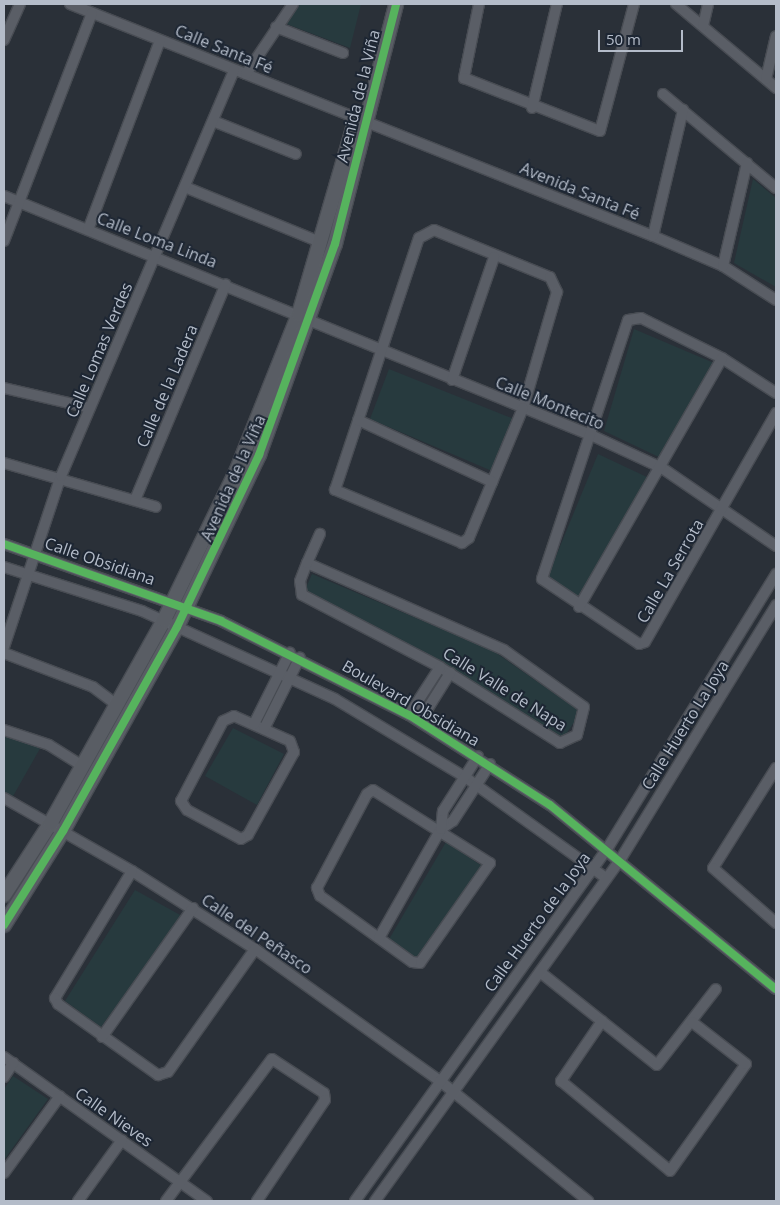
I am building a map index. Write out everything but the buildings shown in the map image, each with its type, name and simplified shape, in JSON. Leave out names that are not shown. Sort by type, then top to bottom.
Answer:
[{"type":"street","points":[[4,40],[20,4]]},
{"type":"street","name":"Calle Santa Fé","points":[[70,4],[361,120]]},
{"type":"street","points":[[246,74],[276,26],[293,4]]},
{"type":"street","name":"Avenida de la Viña","points":[[4,925],[63,831],[177,627],[180,604],[304,316],[396,4]]},
{"type":"street","points":[[479,4],[464,78],[532,108],[600,131],[634,4]]},
{"type":"street","points":[[532,108],[557,4]]},
{"type":"street","points":[[676,4],[776,88]]},
{"type":"street","points":[[702,26],[708,4]]},
{"type":"street","points":[[4,241],[92,13]]},
{"type":"street","points":[[276,26],[344,53]]},
{"type":"street","points":[[766,79],[776,36]]},
{"type":"street","points":[[88,230],[160,40]]},
{"type":"street","name":"Calle Lomas Verdes","points":[[4,647],[61,476],[234,70]]},
{"type":"street","points":[[663,94],[776,188]]},
{"type":"street","points":[[653,236],[683,110]]},
{"type":"street","name":"Avenida de la Viña","points":[[304,316],[320,242],[361,120]]},
{"type":"street","name":"Avenida Santa Fé","points":[[361,120],[653,236],[723,266],[776,300]]},
{"type":"street","points":[[212,121],[296,154]]},
{"type":"street","points":[[723,266],[747,163]]},
{"type":"street","points":[[185,187],[320,242]]},
{"type":"street","name":"Calle Loma Linda","points":[[4,196],[304,316]]},
{"type":"street","points":[[434,230],[494,257],[550,277],[556,284],[523,408],[469,538],[462,543],[338,494],[335,484],[384,350],[423,233],[434,230]]},
{"type":"street","points":[[452,380],[494,257]]},
{"type":"street","name":"Calle de la Ladera","points":[[135,500],[226,284]]},
{"type":"street","name":"Calle Montecito","points":[[304,316],[452,380],[593,436],[662,468],[776,546]]},
{"type":"street","name":"Calle La Serrota","points":[[722,358],[641,318],[628,320],[593,436],[542,573],[546,584],[639,644],[645,642],[723,510]]},
{"type":"street","points":[[579,607],[662,468],[722,358],[776,393]]},
{"type":"street","points":[[4,388],[90,408]]},
{"type":"street","points":[[723,510],[776,413]]},
{"type":"street","points":[[358,420],[492,482]]},
{"type":"street","points":[[4,463],[61,476],[156,506]]},
{"type":"street","name":"Calle Valle de Napa","points":[[307,564],[504,650],[581,704],[585,711],[582,728],[571,740],[560,743],[440,667],[302,595],[298,586],[307,564],[320,534]]},
{"type":"street","name":"Calle Obsidiana","points":[[4,544],[180,604]]},
{"type":"street","name":"Calle Obsidiana","points":[[4,567],[28,573],[164,620],[177,627]]},
{"type":"street","name":"Calle Huerto de la Joya","points":[[355,1201],[608,849],[776,574]]},
{"type":"street","name":"Avenida de la Viña","points":[[4,895],[50,824],[164,620],[180,604]]},
{"type":"street","name":"Boulevard Obsidiana","points":[[180,604],[300,657],[410,715],[478,756],[608,849],[776,989]]},
{"type":"street","name":"Calle Huerto La Joya","points":[[375,1201],[620,860],[776,605]]},
{"type":"street","name":"Boulevard Obsidiana","points":[[177,627],[290,676],[465,776],[606,878]]},
{"type":"street","points":[[254,724],[290,652]]},
{"type":"street","points":[[4,653],[93,687],[117,705]]},
{"type":"street","points":[[264,729],[300,657]]},
{"type":"street","points":[[410,715],[440,667]]},
{"type":"street","points":[[420,721],[450,673]]},
{"type":"street","points":[[234,716],[254,724],[290,741],[294,752],[248,835],[241,839],[187,810],[181,801],[223,721],[234,716]]},
{"type":"street","points":[[4,730],[50,745],[82,766]]},
{"type":"street","points":[[379,938],[441,829],[443,811],[478,756]]},
{"type":"street","points":[[441,829],[454,821],[490,764]]},
{"type":"street","points":[[775,920],[714,868],[776,768]]},
{"type":"street","points":[[369,792],[382,792],[441,829],[487,858],[489,869],[424,961],[412,962],[320,896],[317,881],[369,792]]},
{"type":"street","name":"Calle del Peñasco","points":[[4,798],[132,871],[193,908],[255,950],[440,1081],[588,1201]]},
{"type":"street","points":[[132,871],[56,990],[58,1004],[102,1037],[164,1074],[255,950]]},
{"type":"street","points":[[102,1037],[193,908]]},
{"type":"street","points":[[540,972],[657,1065],[716,989]]},
{"type":"street","points":[[602,1021],[561,1081],[670,1171],[746,1064],[692,1022]]},
{"type":"street","name":"Calle Nieves","points":[[4,1056],[207,1201]]},
{"type":"street","points":[[166,1201],[272,1058],[324,1093],[325,1100],[257,1201]]},
{"type":"street","points":[[4,1077],[14,1064]]},
{"type":"street","points":[[4,1173],[60,1096]]},
{"type":"street","points":[[78,1201],[122,1140]]},
{"type":"green space","points":[[300,4],[361,4],[350,48],[284,23]]},
{"type":"green space","points":[[753,179],[776,198],[776,287],[734,263]]},
{"type":"green space","points":[[634,329],[714,363],[661,458],[604,431]]},
{"type":"green space","points":[[389,369],[514,419],[492,471],[370,419]]},
{"type":"green space","points":[[598,454],[649,478],[577,599],[547,578]]},
{"type":"green space","points":[[312,574],[492,650],[581,712],[562,740],[436,658],[305,590]]},
{"type":"green space","points":[[233,728],[284,754],[257,805],[205,776]]},
{"type":"green space","points":[[4,734],[42,745],[12,798],[4,794]]},
{"type":"green space","points":[[446,842],[485,868],[418,961],[388,941]]},
{"type":"green space","points":[[135,890],[182,916],[101,1027],[65,1001]]},
{"type":"green space","points":[[13,1076],[48,1099],[4,1160],[4,1089]]},
{"type":"cycle path","points":[[4,925],[63,831],[177,627],[259,455],[335,244],[396,4]]},
{"type":"cycle path","points":[[4,544],[221,621],[409,715],[550,805],[776,989]]}]
